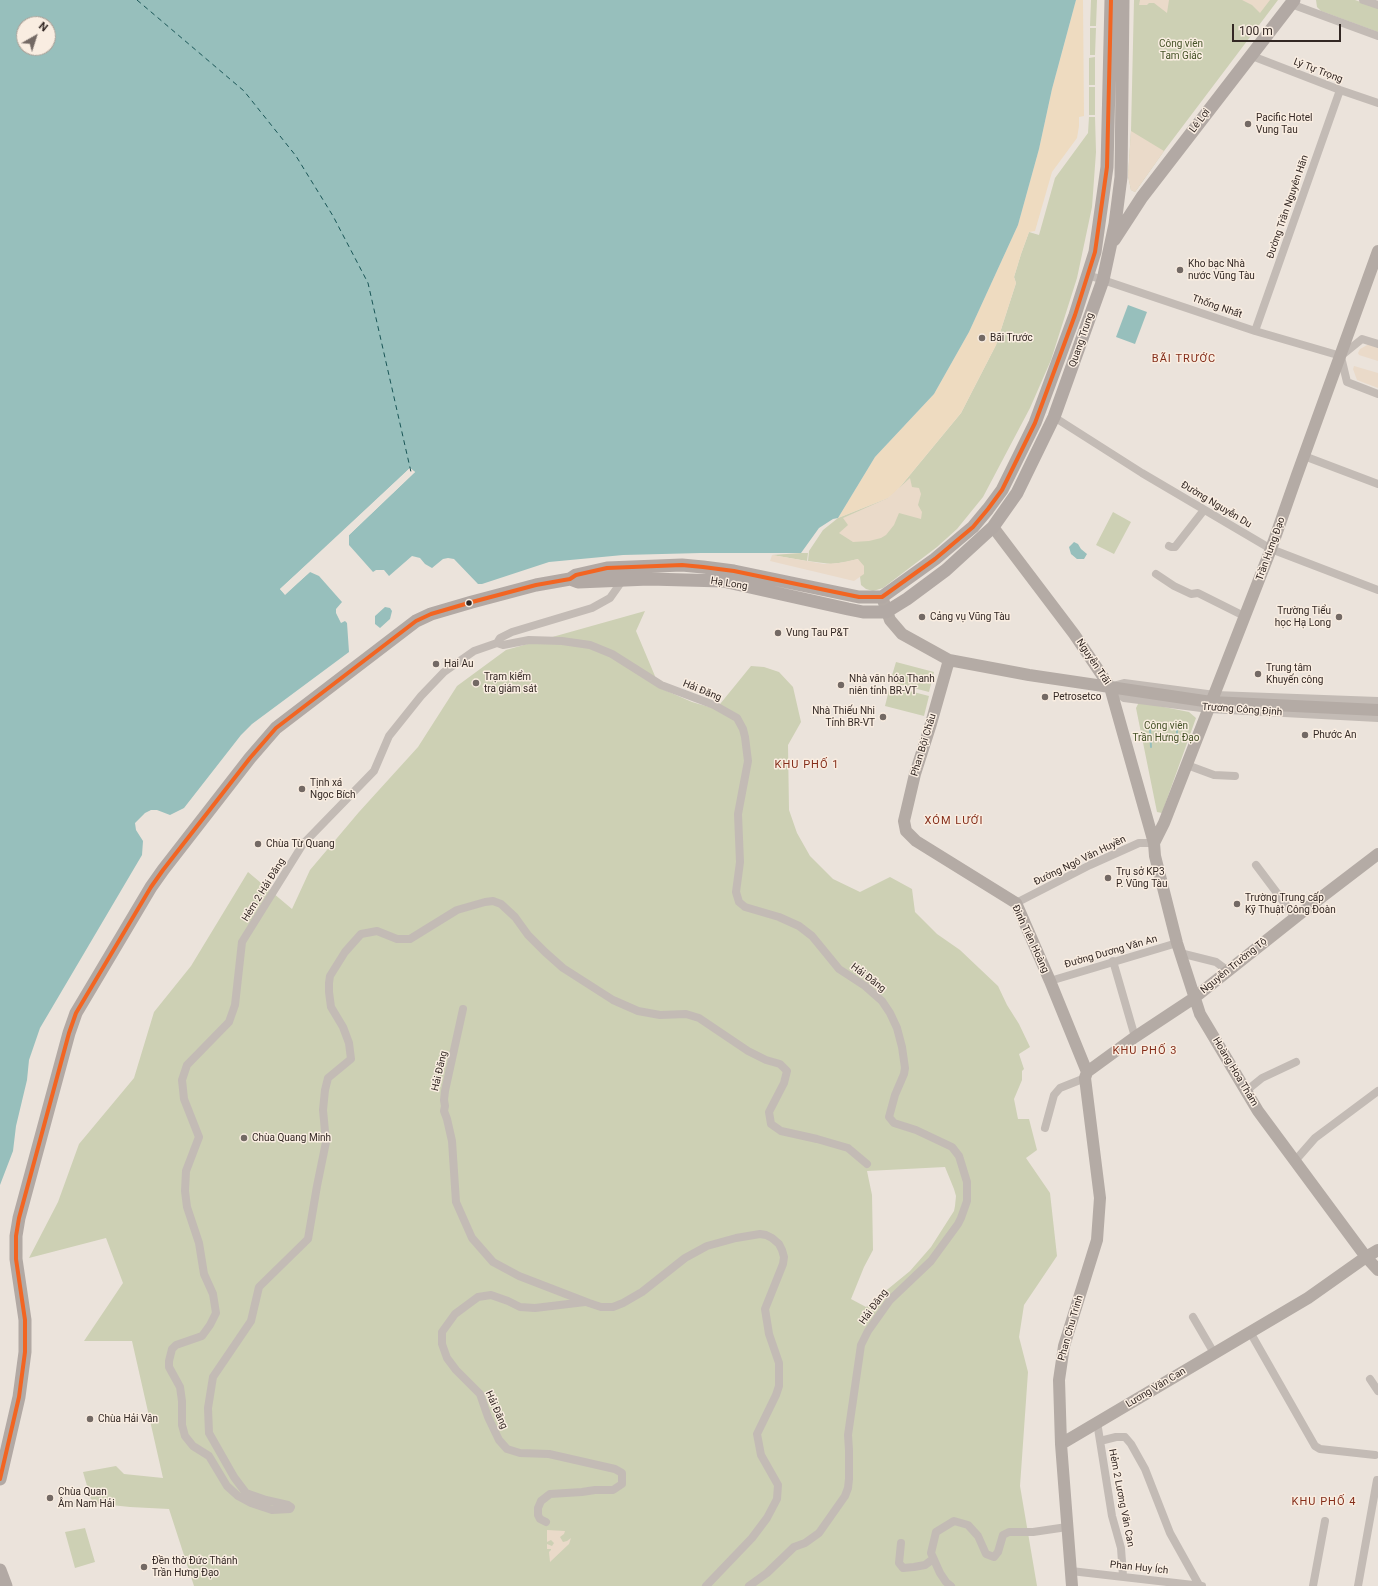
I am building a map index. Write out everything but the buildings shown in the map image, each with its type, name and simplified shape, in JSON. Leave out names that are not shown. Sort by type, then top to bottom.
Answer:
[{"type":"main road","name":"Quang Trung","points":[[882,597],[935,559],[973,527],[1002,490],[1035,423],[1076,314],[1095,252],[1107,167],[1111,0]]},
{"type":"main road","name":"Quang Trung","points":[[886,612],[907,599],[946,570],[994,527],[1017,493],[1054,416],[1103,280],[1111,245],[1120,185],[1122,159],[1123,0]]},
{"type":"main road","name":"Lê Lợi","points":[[1111,245],[1142,197],[1293,2]]},
{"type":"main road","points":[[1120,185],[1131,198],[1137,199],[1142,197]]},
{"type":"main road","name":"Trần Hưng Đạo","points":[[1154,844],[1164,823],[1246,617],[1378,251]]},
{"type":"main road","name":"Nguyễn Trãi","points":[[994,527],[1074,634],[1110,687],[1154,844]]},
{"type":"main road","name":"Hạ Long","points":[[0,1479],[19,1397],[25,1352],[25,1320],[16,1259],[16,1236],[19,1218],[73,1021],[151,887],[267,737],[288,719],[416,621],[431,614],[466,603],[536,585],[570,579],[576,575],[607,568],[622,574],[682,565],[848,609],[863,612],[886,612]]},
{"type":"main road","name":"Hạ Long","points":[[723,575],[859,597],[882,597]]},
{"type":"main road","name":"Trương Công Định","points":[[882,597],[890,620],[902,634],[949,660],[1029,675],[1212,702],[1378,710]]},
{"type":"main road","name":"Phan Bội Châu","points":[[906,831],[904,821],[915,774],[930,728],[949,660]]},
{"type":"main road","name":"Đinh Tiên Hoàng","points":[[906,831],[916,841],[1016,903],[1050,981],[1086,1075]]},
{"type":"main road","name":"Hoàng Hoa Thám","points":[[1154,844],[1155,856],[1179,948],[1200,1014],[1258,1111],[1294,1162],[1366,1257],[1378,1270]]},
{"type":"main road","name":"Nguyễn Trường Tộ","points":[[1086,1075],[1135,1037],[1194,998],[1295,917],[1378,854]]},
{"type":"main road","name":"Phan Chu Trinh","points":[[1072,1586],[1061,1444],[1059,1397],[1060,1367],[1066,1339],[1097,1240],[1099,1217],[1100,1198],[1086,1075]]},
{"type":"main road","name":"Lương Văn Can","points":[[1061,1444],[1308,1298],[1378,1250]]},
{"type":"main road","points":[[0,1570],[6,1586]]},
{"type":"street","points":[[1363,0],[1378,6]]},
{"type":"street","points":[[1293,2],[1378,36]]},
{"type":"street","name":"Lý Tự Trọng","points":[[1252,56],[1378,103]]},
{"type":"street","name":"Đường Trần Nguyên Hãn","points":[[1255,331],[1340,90]]},
{"type":"street","name":"Thống Nhất","points":[[1088,274],[1255,331],[1341,356]]},
{"type":"street","points":[[1378,344],[1362,339],[1341,356],[1347,382],[1378,394]]},
{"type":"street","name":"Đường Nguyễn Du","points":[[1054,416],[1142,473],[1271,549],[1378,590]]},
{"type":"street","points":[[1304,456],[1378,484]]},
{"type":"street","points":[[1169,546],[1174,547],[1204,510]]},
{"type":"street","points":[[497,643],[500,638],[512,632],[592,608],[610,598],[622,574]]},
{"type":"street","points":[[1156,574],[1163,580],[1180,589],[1191,594],[1198,593],[1246,617]]},
{"type":"street","name":"Hải Đăng","points":[[497,643],[503,645],[529,640],[562,641],[590,645],[612,654],[661,685],[714,705],[737,718],[744,729],[748,761],[738,814],[740,862],[736,892],[739,902],[745,907],[779,917],[799,926],[812,936],[839,968],[882,1000],[897,1028],[905,1068],[889,1117],[894,1124],[916,1130],[952,1147],[959,1156],[965,1173],[967,1201],[958,1224],[931,1261],[890,1300],[868,1331],[861,1345],[848,1435],[849,1479],[845,1496],[819,1533],[794,1547],[772,1568],[749,1586]]},
{"type":"street","name":"Hẻm 2 Hải Đăng","points":[[497,643],[474,651],[444,672],[421,696],[389,736],[374,771],[304,844],[242,942],[235,1005],[229,1022],[187,1065],[182,1080],[184,1099],[199,1137],[186,1170],[185,1191],[188,1207],[199,1243],[204,1274],[213,1294],[216,1313],[202,1336],[172,1349],[169,1361],[170,1367],[180,1387],[182,1401],[182,1425],[185,1436],[193,1446],[208,1456],[227,1486],[238,1496],[251,1503],[272,1510],[290,1509],[291,1507],[288,1505],[266,1500],[246,1493],[234,1477],[209,1433],[208,1408],[213,1377],[251,1321],[259,1287],[308,1239],[326,1142],[323,1110],[325,1090],[328,1078],[351,1059],[349,1043],[344,1027],[332,1006],[329,992],[330,976],[345,952],[361,934],[377,931],[397,939],[410,939],[457,910],[485,902],[493,901],[501,904],[544,952],[563,968],[614,1000],[638,1011],[660,1014],[686,1014],[699,1018],[748,1051],[766,1060],[780,1064],[787,1071],[784,1083],[769,1112],[771,1124],[781,1131],[848,1148],[856,1153],[867,1164]]},
{"type":"street","name":"Trương Công Định","points":[[1323,708],[1378,701]]},
{"type":"street","name":"Trương Công Định","points":[[1323,708],[1378,718]]},
{"type":"street","points":[[1187,765],[1214,775],[1234,776]]},
{"type":"street","name":"Đường Ngô Văn Huyền","points":[[1016,903],[1090,865],[1139,844],[1154,844]]},
{"type":"street","points":[[1256,865],[1295,917]]},
{"type":"street","points":[[1179,948],[1216,962],[1228,971]]},
{"type":"street","name":"Đường Dương Văn An","points":[[1050,981],[1113,962],[1179,948]]},
{"type":"street","points":[[1113,962],[1135,1037]]},
{"type":"street","name":"Hải Đăng","points":[[463,1009],[445,1091],[444,1111],[452,1141],[456,1202],[465,1226],[472,1238],[487,1257],[501,1268],[586,1302],[601,1307],[613,1307],[623,1303],[651,1286],[685,1258],[707,1246],[750,1234],[766,1235],[779,1244],[782,1250],[784,1264],[765,1309],[769,1334],[779,1363],[779,1386],[757,1434],[761,1455],[778,1485],[777,1499],[767,1518],[752,1538],[706,1586]]},
{"type":"street","points":[[1246,1091],[1262,1078],[1296,1062]]},
{"type":"street","points":[[1045,1128],[1054,1095],[1060,1088],[1086,1075]]},
{"type":"street","points":[[1294,1162],[1315,1138],[1378,1091]]},
{"type":"street","name":"Hải Đăng","points":[[546,1522],[540,1519],[538,1508],[541,1501],[550,1494],[613,1490],[622,1484],[622,1473],[615,1469],[549,1454],[520,1453],[507,1448],[499,1440],[488,1417],[480,1394],[456,1370],[447,1358],[442,1344],[442,1332],[455,1314],[478,1297],[491,1296],[508,1301],[520,1307],[535,1308],[586,1302]]},
{"type":"street","points":[[1193,1317],[1214,1353]]},
{"type":"street","points":[[1250,1332],[1315,1446],[1320,1449],[1375,1455]]},
{"type":"street","points":[[1370,1379],[1378,1391]]},
{"type":"street","name":"Hẻm 2 Lương Văn Can","points":[[1097,1422],[1112,1516],[1121,1548],[1123,1576]]},
{"type":"street","points":[[1100,1441],[1116,1437],[1125,1437],[1134,1448],[1149,1478],[1170,1533],[1202,1586]]},
{"type":"street","points":[[1358,1586],[1377,1480]]},
{"type":"street","points":[[951,1586],[946,1582],[940,1573],[931,1553],[936,1532],[954,1521],[968,1525],[978,1536],[986,1554],[994,1557],[998,1552],[1003,1535],[1009,1532],[1033,1532],[1067,1527]]},
{"type":"street","points":[[1313,1586],[1325,1522]]},
{"type":"street","points":[[901,1542],[898,1563],[903,1568],[925,1565],[933,1559]]},
{"type":"street","name":"Phan Huy Ích","points":[[1071,1572],[1123,1576],[1202,1586]]},
{"type":"green space","points":[[1091,0],[1097,0],[1096,26],[1090,26]]},
{"type":"green space","name":"Công viên Tam Giác","points":[[1134,0],[1278,0],[1164,151],[1135,192],[1131,190],[1128,176],[1131,131]]},
{"type":"green space","points":[[1316,0],[1355,0],[1378,8],[1378,32],[1321,11],[1317,7]]},
{"type":"green space","points":[[1090,28],[1096,28],[1095,55],[1090,55]]},
{"type":"green space","points":[[1095,57],[1095,85],[1089,85],[1089,58]]},
{"type":"green space","points":[[1089,87],[1095,87],[1095,115],[1089,115]]},
{"type":"green space","points":[[1089,117],[1095,117],[1096,152],[1092,207],[1077,278],[1051,360],[1030,408],[983,497],[957,529],[937,547],[883,588],[873,591],[866,589],[861,585],[858,559],[831,564],[808,561],[809,551],[823,530],[838,518],[888,498],[895,493],[961,413],[996,345],[1016,283],[1014,277],[1029,232],[1039,235],[1055,178],[1088,133]]},
{"type":"green space","points":[[1113,512],[1131,522],[1114,554],[1096,545]]},
{"type":"green space","points":[[801,553],[808,553],[807,561],[772,555]]},
{"type":"green space","points":[[645,611],[636,631],[660,688],[692,702],[716,709],[751,666],[764,667],[779,672],[793,687],[801,722],[788,745],[789,810],[797,833],[810,856],[833,879],[860,892],[890,877],[912,889],[915,912],[937,934],[960,950],[998,986],[1030,1047],[1019,1054],[1024,1069],[1022,1071],[1022,1080],[1014,1099],[1018,1119],[1029,1119],[1037,1150],[1026,1158],[1050,1193],[1057,1256],[1024,1305],[1019,1337],[1028,1372],[1020,1486],[1037,1586],[194,1586],[169,1509],[92,1503],[83,1472],[116,1466],[124,1474],[163,1478],[132,1341],[84,1341],[123,1283],[106,1238],[29,1258],[58,1202],[79,1144],[134,1078],[154,1012],[191,966],[248,872],[292,909],[310,870],[359,812],[418,747],[457,686],[506,650]],"holes":[[[945,1167],[956,1196],[954,1211],[931,1247],[910,1271],[866,1307],[851,1299],[864,1267],[873,1250],[872,1195],[867,1171]]]},
{"type":"green space","points":[[896,662],[934,672],[929,692],[890,682]]},
{"type":"green space","points":[[890,686],[929,696],[924,716],[885,706]]},
{"type":"green space","name":"Công viên Trần Hưng Đạo","points":[[1139,702],[1189,712],[1196,718],[1162,813],[1157,812],[1136,708]]},
{"type":"green space","points":[[85,1528],[95,1562],[75,1568],[65,1532]]},
{"type":"sand","name":"Bãi Trước","points":[[1076,0],[1083,0],[1084,116],[1079,117],[1077,138],[1052,172],[1035,231],[1029,232],[1021,254],[1014,277],[1016,283],[996,345],[961,413],[895,493],[888,498],[838,518],[875,457],[934,394],[969,332],[1018,225],[1039,149],[1052,89]]},
{"type":"shaded area","points":[[1140,0],[1169,0],[1167,13],[1154,3],[1139,5]]},
{"type":"shaded area","points":[[1242,0],[1270,0],[1260,13],[1252,5]]},
{"type":"shaded area","points":[[1131,131],[1164,151],[1135,192],[1131,190],[1128,176]]},
{"type":"shaded area","points":[[1369,344],[1378,346],[1378,361],[1359,355],[1358,353],[1360,349]]},
{"type":"shaded area","points":[[1354,366],[1378,373],[1378,388],[1357,380],[1353,369]]},
{"type":"shaded area","points":[[910,478],[912,487],[919,488],[921,494],[918,505],[922,512],[921,519],[899,513],[894,525],[886,535],[869,541],[853,542],[839,533],[848,525],[843,518],[888,498]]},
{"type":"shaded area","points":[[772,555],[824,564],[858,559],[864,566],[864,574],[854,581],[770,561]]},
{"type":"shaded area","points":[[547,1530],[565,1531],[560,1537],[563,1542],[571,1538],[569,1544],[550,1562],[549,1552],[551,1549],[547,1549],[547,1544],[552,1546],[554,1543],[551,1540],[547,1542]]},
{"type":"water","points":[[0,0],[1076,0],[1052,89],[1039,149],[1018,225],[969,332],[934,394],[875,457],[838,518],[833,519],[819,528],[801,553],[623,555],[549,562],[482,584],[478,584],[454,559],[448,558],[443,559],[432,568],[425,564],[420,558],[412,556],[389,576],[384,570],[376,570],[373,572],[349,545],[349,535],[415,472],[410,468],[280,589],[285,594],[310,572],[319,576],[342,602],[336,609],[336,613],[341,623],[345,621],[347,623],[349,652],[252,724],[241,735],[184,808],[170,815],[157,810],[151,810],[145,813],[135,823],[136,830],[143,841],[142,855],[40,1028],[29,1060],[27,1080],[16,1126],[13,1151],[0,1185]]},
{"type":"water","points":[[1128,305],[1147,312],[1135,344],[1116,337]]},
{"type":"water","points":[[1074,542],[1078,544],[1087,554],[1084,559],[1077,559],[1071,554],[1069,547]]},
{"type":"water","points":[[385,607],[390,608],[392,611],[390,619],[380,628],[375,624],[375,616]]},
{"type":"pier","points":[[410,468],[415,472],[349,535],[349,545],[347,543],[348,533],[412,472],[410,470],[340,536],[339,535]]},
{"type":"pier","points":[[311,561],[312,562],[283,589],[285,592],[309,570],[312,570],[285,595],[280,589]]},
{"type":"waterway","points":[[1177,728],[1177,744]]},
{"type":"waterway","points":[[1150,729],[1151,747]]},
{"type":"ferry route","points":[[137,0],[244,91],[296,156],[333,216],[368,283],[411,472]]},
{"type":"transit line","points":[[0,1479],[19,1397],[25,1352],[25,1320],[16,1259],[16,1236],[19,1218],[69,1033],[76,1013],[151,887],[163,870],[250,758],[276,728],[416,621],[431,614],[536,585],[570,579],[576,575],[607,568],[682,565],[734,571],[859,597],[882,597],[935,559],[973,527],[1002,490],[1035,423],[1075,315],[1095,252],[1107,167],[1111,0]]},
{"type":"place","name":"Pacific Hotel Vung Tau","points":[[1248,124]]},
{"type":"place","name":"Kho bạc Nhà nước Vũng Tàu","points":[[1180,270]]},
{"type":"place","name":"Bãi Trước","points":[[982,338]]},
{"type":"place","name":"Cảng vụ Vũng Tàu","points":[[922,617]]},
{"type":"place","name":"Trường Tiểu học Hạ Long","points":[[1339,617]]},
{"type":"place","name":"Vung Tau P&T","points":[[778,633]]},
{"type":"place","name":"Hai Au","points":[[436,664]]},
{"type":"place","name":"Trung tâm Khuyến công","points":[[1258,674]]},
{"type":"place","name":"Trạm kiểm tra giám sát","points":[[476,683]]},
{"type":"place","name":"Nhà văn hóa Thanh niên tỉnh BR-VT","points":[[841,685]]},
{"type":"place","name":"Petrosetco","points":[[1045,697]]},
{"type":"place","name":"Nhà Thiếu Nhi Tỉnh BR-VT","points":[[883,717]]},
{"type":"place","name":"Phước An","points":[[1305,735]]},
{"type":"place","name":"Tịnh xá Ngọc Bích","points":[[302,789]]},
{"type":"place","name":"Chùa Từ Quang","points":[[258,844]]},
{"type":"place","name":"Trụ sở KP3 P. Vũng Tàu","points":[[1108,878]]},
{"type":"place","name":"Trường Trung cấp Kỹ Thuật Công Đoàn","points":[[1237,904]]},
{"type":"place","name":"Chùa Quang Minh","points":[[244,1138]]},
{"type":"place","name":"Chùa Hải Vân","points":[[90,1419]]},
{"type":"place","name":"Chùa Quan Âm Nam Hải","points":[[50,1498]]},
{"type":"place","name":"Đền thờ Đức Thánh Trần Hưng Đạo","points":[[144,1567]]},
{"type":"district","name":"BÃI TRƯỚC","points":[[1184,359]]},
{"type":"district","name":"KHU PHỐ 1","points":[[807,765]]},
{"type":"district","name":"XÓM LƯỚI","points":[[954,821]]},
{"type":"district","name":"KHU PHỐ 3","points":[[1145,1051]]},
{"type":"district","name":"KHU PHỐ 4","points":[[1324,1502]]}]
